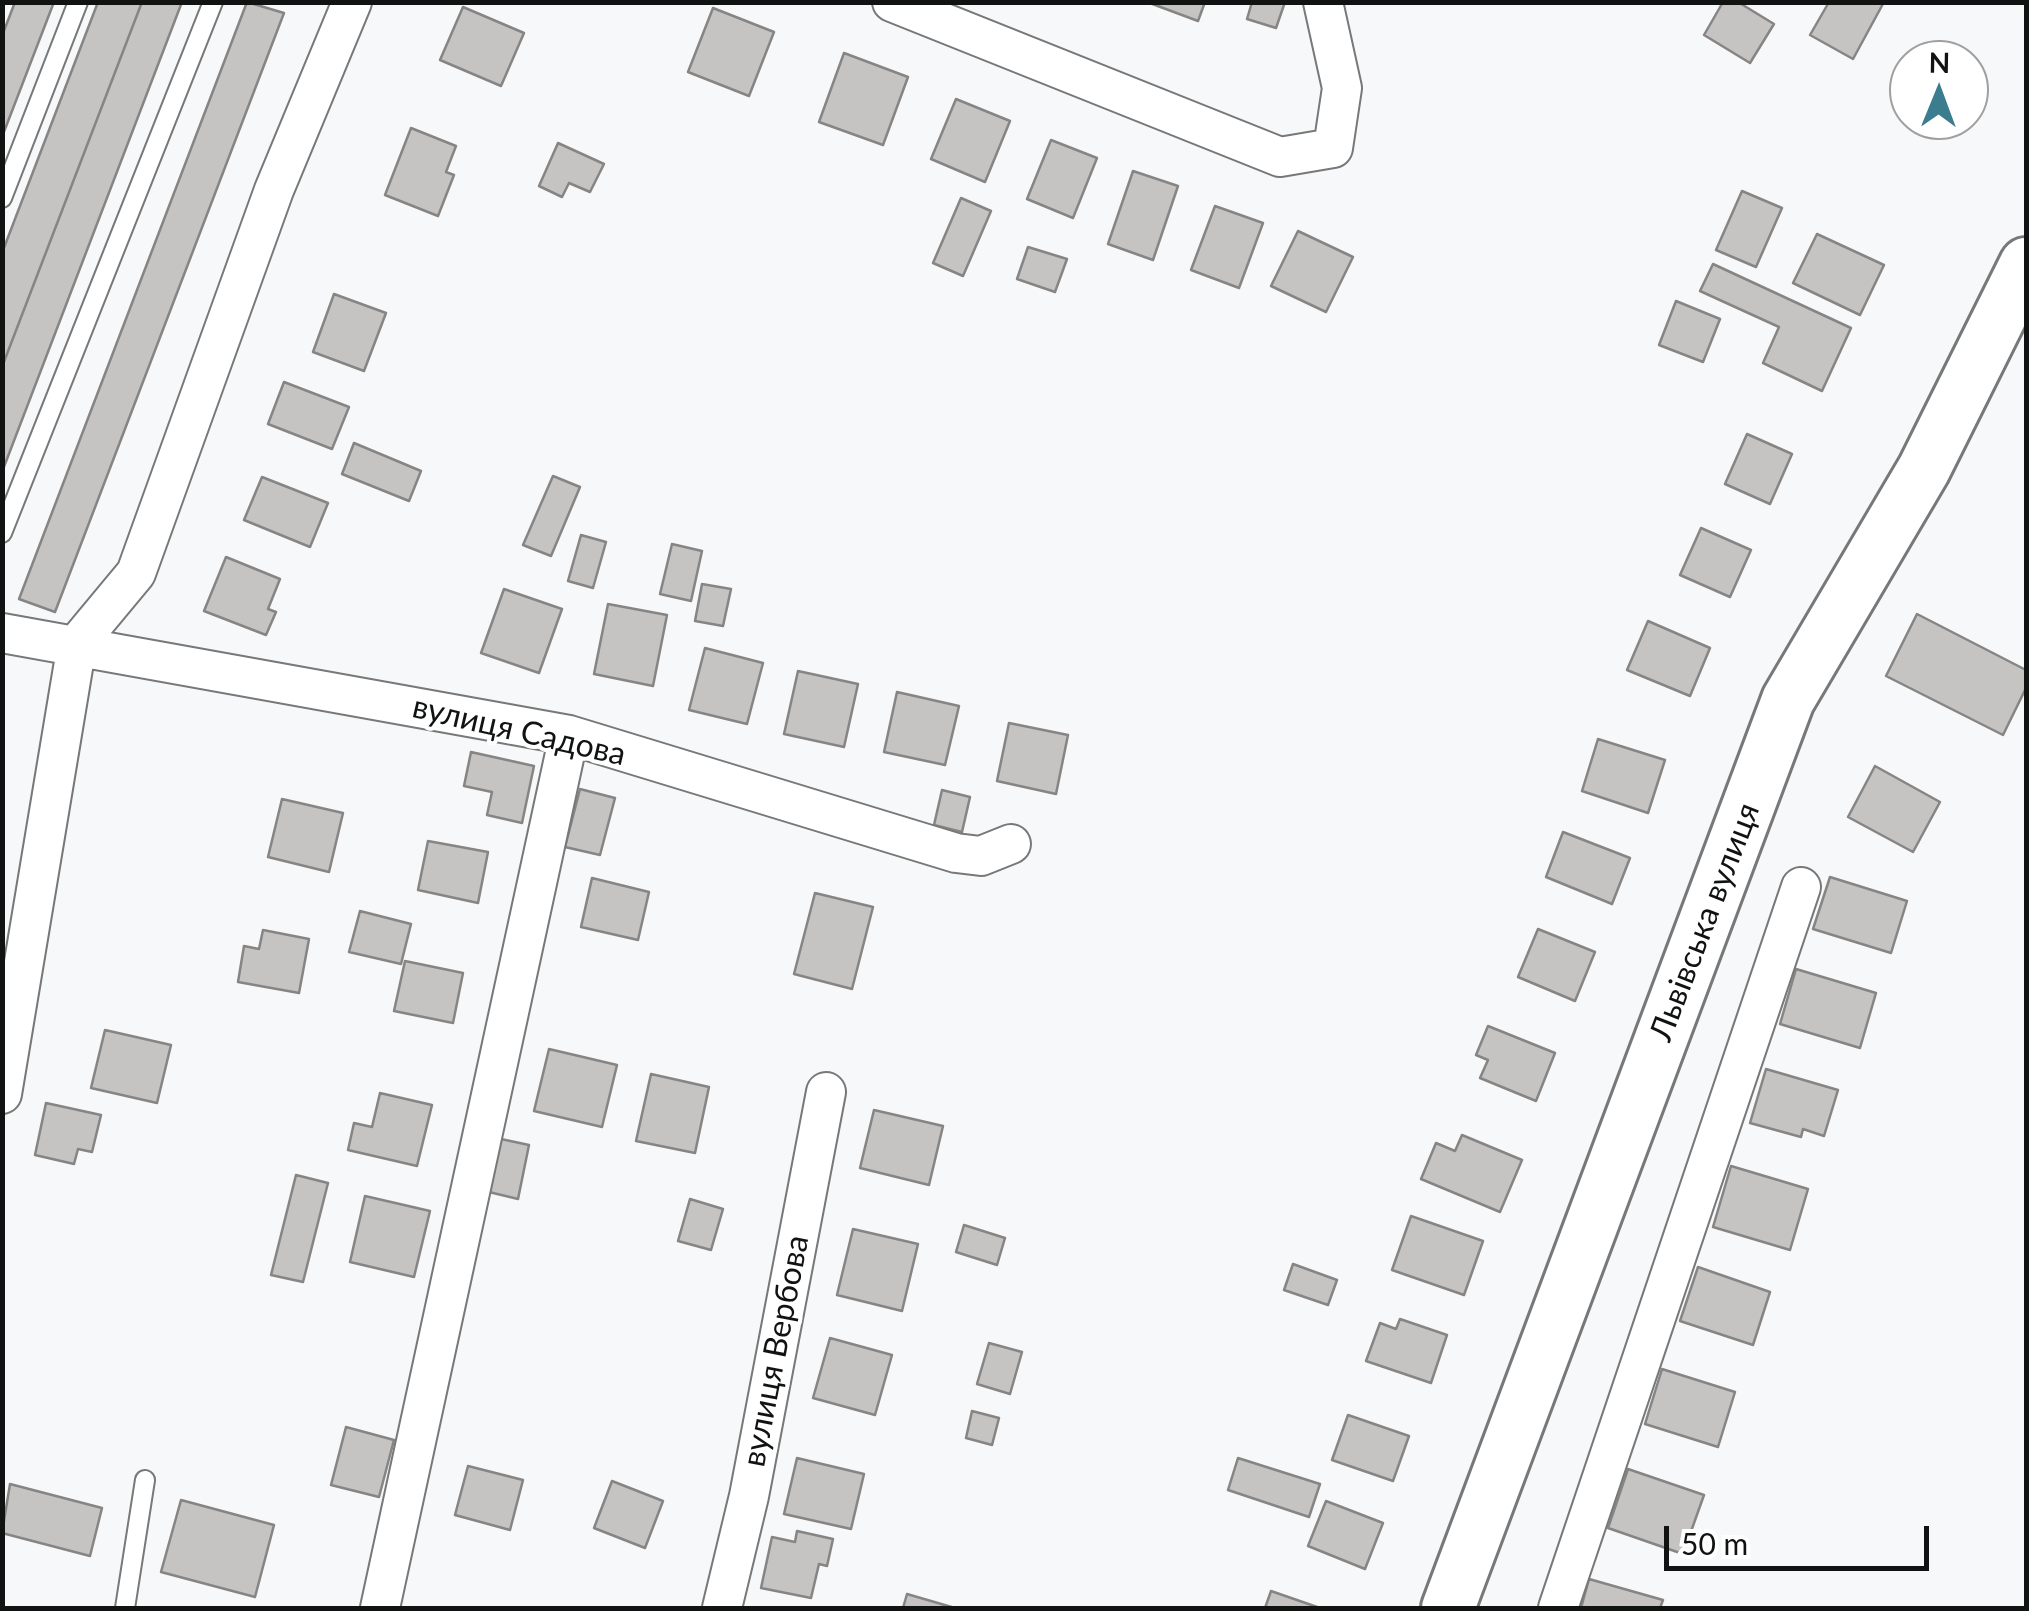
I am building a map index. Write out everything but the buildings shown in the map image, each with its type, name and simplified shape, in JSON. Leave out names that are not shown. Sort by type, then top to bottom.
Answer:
[{"type":"street","points":[[2,1094],[76,644],[136,573],[274,190],[352,2]]},
{"type":"street","points":[[892,2],[1280,157],[1333,148],[1342,88],[1323,2]]},
{"type":"street","name":"Львівська вулиця","points":[[1448,1608],[1788,700],[1924,468],[2026,264]]},
{"type":"street","name":"вулиця Садова","points":[[2,633],[568,736],[956,853],[981,856],[1011,844]]},
{"type":"street","points":[[380,1608],[568,736]]},
{"type":"street","points":[[1558,1608],[1801,887]]},
{"type":"street","name":"вулиця Вербова","points":[[722,1608],[748,1496],[826,1092]]},
{"type":"lane","points":[[2,198],[78,2]]},
{"type":"lane","points":[[2,533],[213,2]]},
{"type":"lane","points":[[124,1608],[145,1480]]}]
